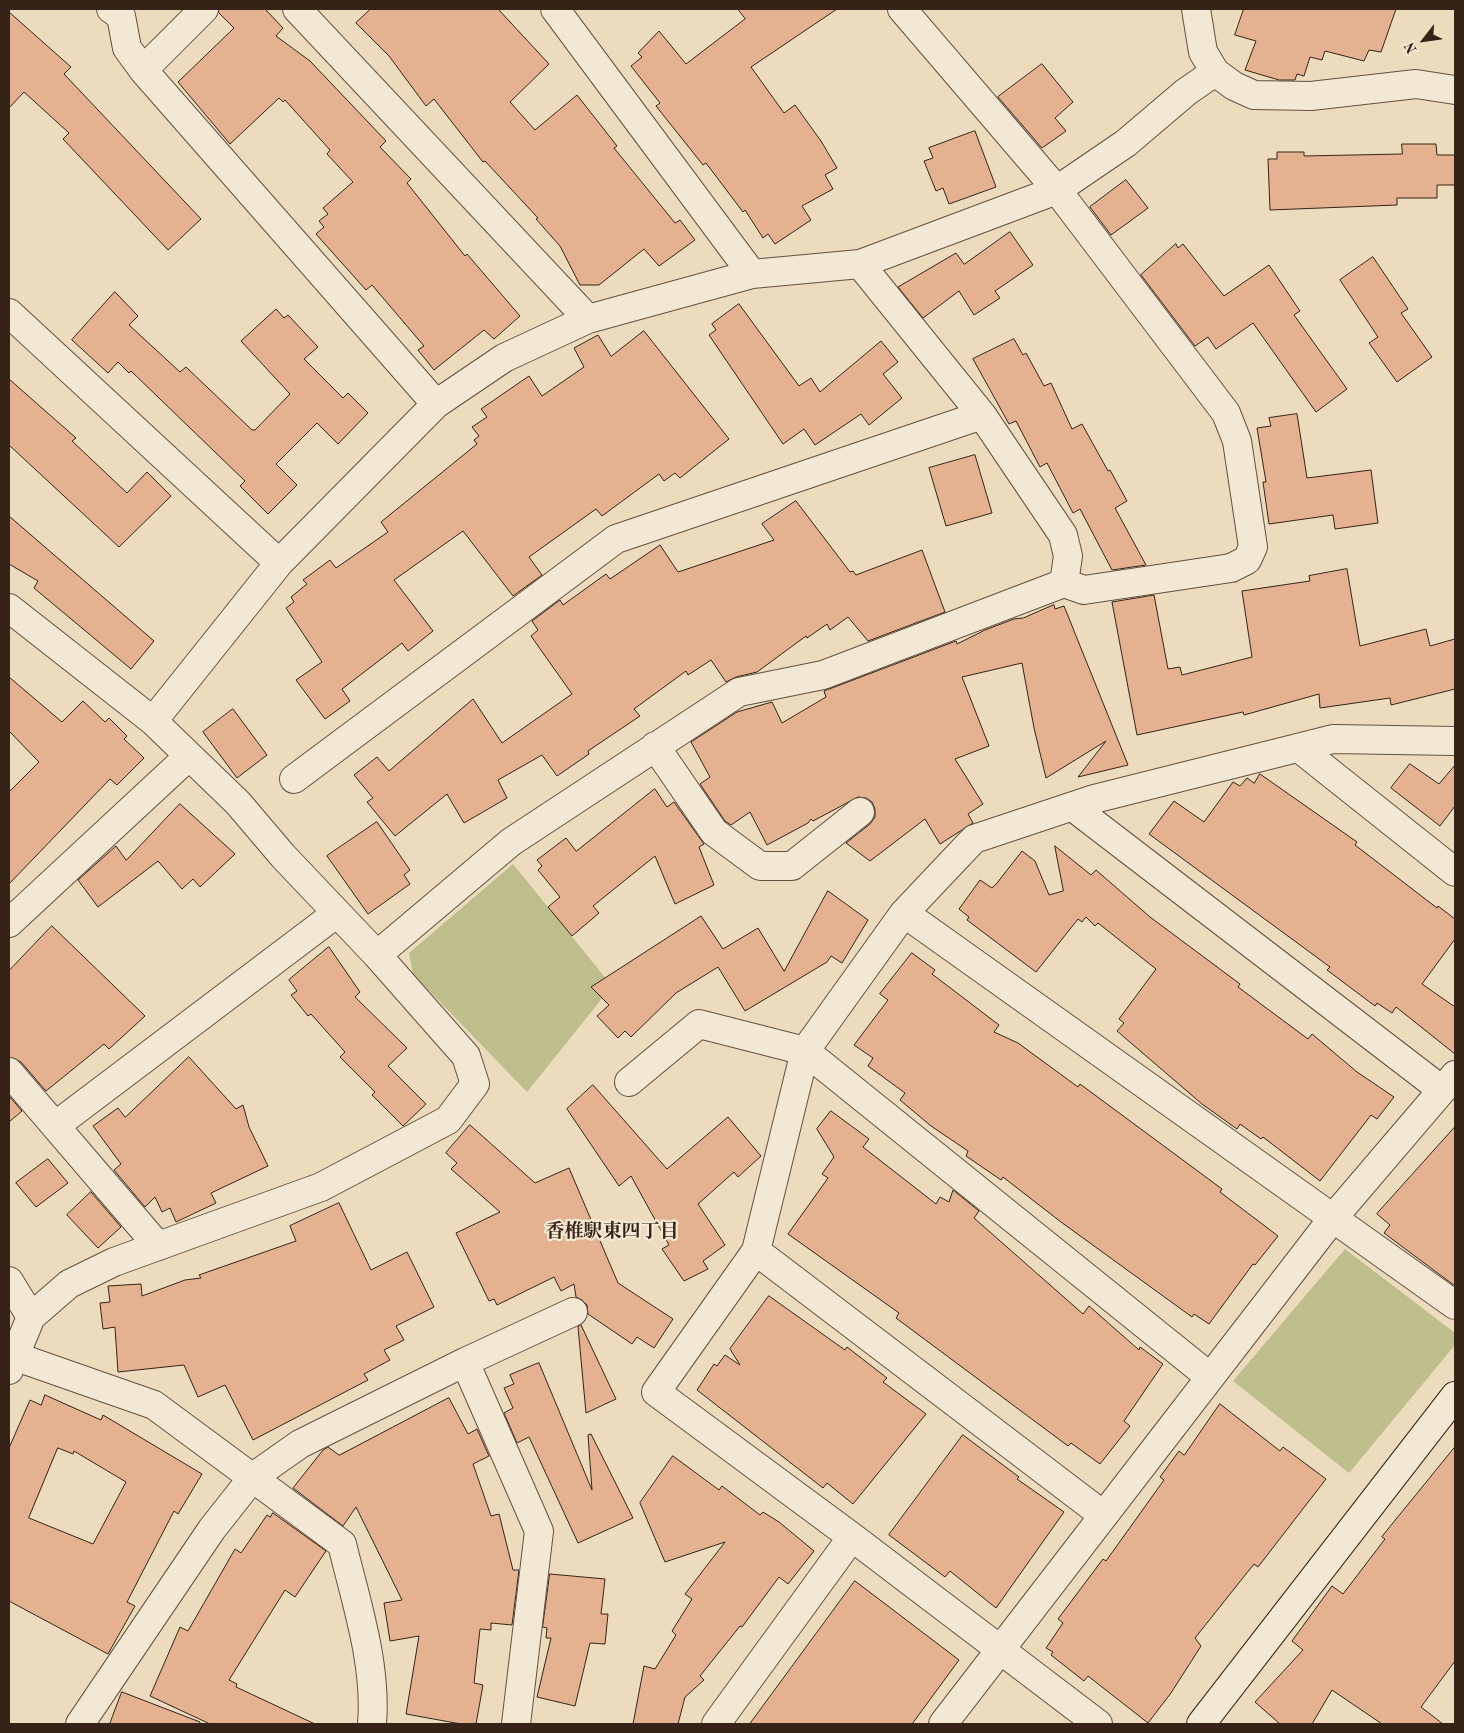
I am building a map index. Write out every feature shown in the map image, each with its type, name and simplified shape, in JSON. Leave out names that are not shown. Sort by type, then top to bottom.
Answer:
[{"type":"street","points":[[111,9],[121,16],[127,48],[143,70],[436,404]]},
{"type":"street","points":[[143,70],[204,9]]},
{"type":"street","points":[[297,9],[588,319]]},
{"type":"street","points":[[555,9],[752,274]]},
{"type":"street","points":[[377,955],[511,842],[739,692],[823,675],[1064,583],[1084,590],[1231,568],[1247,560],[1253,546],[1237,441],[1226,413],[1057,190],[902,9]]},
{"type":"street","points":[[1196,9],[1203,52],[1215,72],[1234,86],[1254,95],[1311,96],[1416,84],[1455,90]]},
{"type":"street","points":[[153,721],[279,563],[436,404],[504,358],[588,319],[752,274],[860,264],[1057,190],[1126,143],[1186,92],[1215,72]]},
{"type":"street","points":[[860,264],[982,415],[1063,536],[1068,556],[1064,583]]},
{"type":"street","points":[[9,313],[279,563]]},
{"type":"street","points":[[294,779],[616,539],[982,415]]},
{"type":"street","points":[[12,616],[153,721],[238,803],[283,856],[377,955],[466,1056],[475,1084],[448,1120],[321,1187],[114,1262],[70,1284],[31,1317],[11,1363],[154,1405],[342,1544],[367,1644],[374,1700],[372,1724]]},
{"type":"street","points":[[1098,1724],[852,1537],[656,1392],[756,1251],[806,1051],[904,913],[974,839],[1094,799],[1332,739],[1455,741]]},
{"type":"street","points":[[655,746],[714,832],[760,866],[792,866],[860,812]]},
{"type":"street","points":[[1299,748],[1455,872]]},
{"type":"street","points":[[12,914],[189,756]]},
{"type":"street","points":[[943,1724],[1333,1218],[1449,1082],[1072,807]]},
{"type":"street","points":[[55,1126],[337,913]]},
{"type":"street","points":[[904,913],[1455,1305]]},
{"type":"street","points":[[629,1082],[699,1024],[806,1051],[1210,1377]]},
{"type":"street","points":[[9,1072],[158,1246]]},
{"type":"street","points":[[756,1251],[1103,1515]]},
{"type":"street","points":[[9,1281],[31,1317]]},
{"type":"street","points":[[84,1723],[212,1529],[253,1477],[300,1444],[465,1362],[573,1312]]},
{"type":"street","points":[[465,1362],[539,1531],[516,1724]]},
{"type":"street","points":[[1202,1724],[1455,1396]]},
{"type":"street","points":[[716,1724],[852,1537]]},
{"type":"green space","points":[[513,864],[612,986],[527,1092],[413,974],[409,953]]},
{"type":"green space","points":[[1345,1249],[1455,1333],[1455,1345],[1349,1473],[1233,1381]]},
{"type":"building","points":[[219,9],[265,9],[283,28],[276,36],[310,61],[386,141],[380,147],[411,179],[407,183],[465,256],[467,254],[520,316],[494,339],[484,330],[434,370],[418,350],[424,346],[372,285],[366,290],[316,234],[324,227],[319,221],[328,214],[323,208],[353,182],[327,154],[330,150],[285,100],[283,102],[279,98],[230,144],[178,82],[234,28],[219,13]]},
{"type":"building","points":[[371,9],[498,9],[549,64],[510,102],[535,130],[577,95],[617,146],[614,148],[675,223],[680,220],[695,240],[659,266],[644,249],[599,285],[580,285],[560,246],[536,219],[538,218],[485,161],[483,162],[434,99],[426,106],[389,56],[356,23]]},
{"type":"building","points":[[738,9],[837,9],[751,67],[784,113],[795,105],[821,141],[837,168],[825,175],[833,189],[802,206],[811,220],[775,244],[768,234],[763,238],[745,210],[743,212],[706,163],[703,165],[656,106],[660,103],[631,66],[642,57],[638,53],[659,31],[686,64],[745,19]]},
{"type":"building","points":[[1244,9],[1396,9],[1381,52],[1369,50],[1364,61],[1325,51],[1322,60],[1310,57],[1304,76],[1297,74],[1295,80],[1279,80],[1245,70],[1256,41],[1235,35]]},
{"type":"building","points":[[9,12],[71,67],[64,74],[201,219],[168,250],[63,139],[69,133],[24,92],[9,108]]},
{"type":"building","points":[[1042,64],[1073,102],[1055,118],[1066,131],[1042,148],[998,97]]},
{"type":"building","points":[[975,131],[996,187],[949,204],[943,188],[936,191],[924,161],[933,158],[929,148]]},
{"type":"building","points":[[1402,144],[1436,144],[1437,155],[1455,155],[1455,185],[1437,185],[1437,198],[1397,198],[1397,205],[1270,210],[1268,159],[1277,159],[1277,152],[1304,152],[1304,156],[1402,154]]},
{"type":"building","points":[[1126,180],[1148,208],[1111,235],[1090,207]]},
{"type":"building","points":[[1010,232],[1033,265],[995,291],[1000,298],[974,315],[959,291],[923,318],[898,287],[956,253],[964,264]]},
{"type":"building","points":[[1176,244],[1178,248],[1183,244],[1224,296],[1269,265],[1300,311],[1294,315],[1347,389],[1316,412],[1253,323],[1216,349],[1208,337],[1195,346],[1141,275]]},
{"type":"building","points":[[1373,257],[1408,309],[1401,313],[1432,357],[1397,382],[1369,343],[1378,337],[1340,280]]},
{"type":"building","points":[[115,292],[138,316],[129,325],[180,372],[186,367],[252,430],[255,430],[290,394],[241,341],[276,309],[284,318],[288,315],[318,347],[304,359],[343,398],[348,393],[368,413],[338,444],[317,423],[276,464],[297,485],[268,514],[240,486],[245,481],[131,371],[129,373],[118,362],[108,373],[72,340]]},
{"type":"building","points":[[739,304],[799,386],[811,378],[820,392],[881,341],[898,362],[883,374],[902,398],[869,425],[861,414],[815,445],[804,429],[783,444],[709,335],[716,330],[712,324]]},
{"type":"building","points":[[644,331],[729,439],[680,478],[675,473],[664,481],[659,474],[602,516],[596,509],[529,557],[542,575],[513,596],[463,531],[394,580],[433,631],[408,651],[402,643],[342,689],[350,701],[325,719],[296,680],[322,662],[286,608],[294,602],[291,597],[307,584],[303,580],[330,560],[336,568],[388,532],[381,522],[477,444],[474,440],[479,436],[472,427],[487,417],[481,409],[529,376],[542,396],[584,367],[574,348],[598,335],[611,356]]},
{"type":"building","points":[[1014,339],[1023,355],[1026,353],[1044,386],[1051,383],[1072,429],[1082,424],[1108,471],[1110,470],[1127,501],[1115,508],[1146,565],[1112,570],[1080,509],[1073,513],[1047,463],[1040,467],[1016,421],[1009,424],[973,359]]},
{"type":"building","points":[[9,379],[76,438],[72,441],[127,493],[147,472],[171,496],[119,547],[9,445]]},
{"type":"building","points":[[1297,414],[1307,478],[1371,470],[1378,523],[1335,529],[1333,515],[1269,524],[1263,482],[1266,482],[1257,428],[1271,426],[1269,418]]},
{"type":"building","points":[[975,455],[992,513],[946,526],[929,468]]},
{"type":"building","points":[[796,501],[850,572],[853,571],[856,575],[922,550],[945,612],[868,641],[848,617],[830,630],[827,624],[807,638],[806,636],[757,672],[736,677],[726,682],[711,660],[688,675],[686,671],[634,709],[640,716],[588,751],[589,754],[557,776],[542,755],[498,780],[507,798],[464,823],[447,794],[395,836],[367,802],[373,798],[354,775],[377,757],[389,771],[473,699],[502,743],[572,694],[531,636],[538,630],[532,621],[560,600],[563,605],[606,574],[610,579],[660,545],[678,572],[774,540],[762,524]]},
{"type":"building","points":[[9,516],[154,641],[131,669],[34,588],[38,581],[9,564]]},
{"type":"building","points":[[1347,569],[1360,646],[1426,629],[1430,646],[1455,639],[1455,689],[1391,705],[1390,698],[1320,708],[1319,694],[1244,715],[1243,712],[1137,735],[1112,602],[1154,595],[1168,669],[1180,667],[1182,675],[1252,657],[1242,591],[1310,581],[1309,576]]},
{"type":"building","points":[[1054,605],[1055,609],[1064,606],[1128,765],[1078,777],[1106,741],[1046,778],[1034,728],[1022,663],[962,677],[989,746],[955,759],[983,804],[968,814],[973,823],[940,844],[925,819],[870,861],[846,843],[870,824],[875,817],[875,809],[872,802],[866,798],[858,797],[813,821],[811,819],[808,823],[767,845],[750,812],[731,825],[725,821],[700,784],[710,777],[691,742],[737,712],[772,702],[782,723],[826,697],[824,691],[956,641],[957,644],[985,630],[1014,619],[1023,618]]},
{"type":"building","points":[[9,677],[62,722],[83,701],[105,722],[109,718],[127,736],[124,739],[144,758],[117,785],[110,779],[9,884],[9,792],[39,762],[9,731]]},
{"type":"building","points":[[233,709],[267,755],[237,778],[203,732]]},
{"type":"building","points":[[1410,764],[1439,784],[1455,765],[1455,806],[1440,826],[1391,788]]},
{"type":"building","points":[[1260,774],[1357,842],[1355,845],[1437,908],[1438,906],[1455,919],[1455,939],[1422,984],[1455,1007],[1455,1054],[1396,1007],[1392,1013],[1377,1003],[1375,1006],[1327,970],[1330,967],[1149,834],[1174,801],[1204,822],[1233,782],[1240,786],[1247,778],[1254,783]]},
{"type":"building","points":[[655,789],[667,807],[674,802],[704,844],[699,847],[714,885],[675,904],[655,856],[593,906],[599,913],[572,936],[548,907],[560,897],[538,870],[542,866],[537,860],[566,838],[576,851]]},
{"type":"building","points":[[180,804],[235,854],[200,887],[193,879],[182,889],[158,861],[98,907],[78,880],[116,846],[126,860]]},
{"type":"building","points":[[377,822],[410,870],[404,875],[410,884],[368,914],[327,856]]},
{"type":"building","points":[[1055,846],[1091,875],[1096,870],[1150,917],[1240,984],[1238,987],[1308,1039],[1312,1034],[1357,1072],[1394,1097],[1377,1119],[1371,1115],[1320,1181],[1263,1137],[1261,1139],[1240,1124],[1237,1129],[1202,1104],[1117,1031],[1124,1023],[1119,1019],[1156,969],[1098,923],[1095,926],[1086,917],[1082,922],[1078,919],[1036,972],[967,920],[969,917],[959,909],[980,880],[992,888],[1022,851],[1035,861],[1049,895],[1063,891]]},
{"type":"building","points":[[828,891],[868,920],[842,963],[831,956],[827,962],[745,1011],[718,967],[676,993],[631,1037],[625,1031],[618,1038],[597,1016],[609,1005],[591,987],[701,916],[723,949],[758,928],[784,971]]},
{"type":"building","points":[[52,926],[145,1016],[109,1049],[104,1044],[46,1091],[21,1062],[9,1057],[9,971]]},
{"type":"building","points":[[329,947],[360,992],[355,997],[407,1048],[388,1066],[426,1104],[403,1126],[372,1095],[375,1092],[340,1057],[345,1052],[311,1014],[308,1016],[291,995],[297,991],[289,980]]},
{"type":"building","points":[[912,953],[935,970],[932,974],[999,1025],[994,1032],[1018,1043],[1078,1087],[1080,1084],[1222,1189],[1220,1192],[1278,1236],[1255,1265],[1253,1264],[1209,1324],[1194,1314],[1192,1317],[1061,1222],[1003,1177],[1001,1180],[966,1156],[968,1151],[931,1126],[900,1100],[905,1093],[868,1066],[873,1058],[854,1045],[888,1000],[880,994]]},
{"type":"building","points":[[189,1057],[236,1109],[243,1105],[249,1127],[268,1166],[211,1193],[216,1203],[176,1222],[170,1208],[162,1212],[155,1197],[145,1207],[114,1170],[121,1164],[93,1126],[118,1108],[125,1117]]},
{"type":"building","points":[[593,1085],[667,1169],[728,1117],[761,1156],[738,1177],[734,1172],[698,1204],[725,1245],[703,1261],[708,1269],[684,1281],[662,1249],[669,1245],[631,1176],[619,1186],[567,1109]]},
{"type":"building","points":[[9,1096],[22,1111],[9,1122]]},
{"type":"building","points":[[831,1111],[869,1139],[863,1147],[936,1204],[940,1197],[949,1202],[953,1190],[979,1211],[974,1218],[1083,1314],[1089,1306],[1139,1350],[1140,1347],[1163,1364],[1124,1421],[1130,1426],[1100,1464],[1071,1443],[1068,1446],[896,1318],[899,1313],[788,1234],[828,1178],[822,1174],[834,1157],[817,1129]]},
{"type":"building","points":[[470,1125],[535,1183],[569,1168],[618,1283],[673,1319],[654,1348],[637,1337],[632,1344],[588,1314],[587,1305],[576,1297],[574,1284],[561,1291],[554,1277],[497,1305],[494,1299],[489,1301],[456,1233],[500,1212],[451,1169],[457,1163],[446,1153]]},
{"type":"building","points":[[1455,1127],[1455,1286],[1384,1233],[1390,1225],[1377,1214]]},
{"type":"building","points":[[48,1159],[68,1183],[36,1207],[16,1183]]},
{"type":"building","points":[[91,1192],[121,1227],[98,1248],[67,1215]]},
{"type":"building","points":[[339,1203],[371,1270],[407,1252],[434,1307],[396,1326],[404,1340],[384,1350],[390,1360],[364,1374],[368,1380],[253,1440],[225,1385],[198,1397],[184,1365],[118,1372],[115,1327],[103,1329],[100,1303],[110,1302],[108,1286],[141,1284],[142,1296],[185,1280],[201,1278],[199,1275],[296,1241],[290,1226]]},
{"type":"building","points":[[769,1296],[845,1350],[847,1347],[887,1378],[883,1382],[926,1414],[853,1504],[827,1483],[823,1488],[697,1390],[714,1364],[717,1366],[725,1355],[740,1365],[730,1349]]},
{"type":"building","points":[[581,1325],[616,1399],[586,1413],[578,1327]]},
{"type":"building","points":[[539,1363],[592,1490],[588,1435],[591,1434],[633,1518],[578,1543],[529,1437],[517,1443],[504,1413],[513,1408],[504,1388],[514,1384],[510,1375]]},
{"type":"building","points":[[45,1395],[101,1420],[103,1415],[202,1474],[178,1514],[174,1511],[127,1602],[135,1606],[108,1654],[9,1601],[9,1448],[30,1400],[41,1405]],"holes":[[[58,1448],[73,1454],[74,1451],[126,1482],[93,1544],[29,1518]]]},
{"type":"building","points":[[449,1398],[468,1434],[477,1429],[489,1456],[473,1464],[491,1516],[499,1514],[513,1570],[519,1570],[512,1625],[491,1623],[491,1630],[480,1629],[474,1683],[483,1685],[476,1724],[461,1724],[406,1714],[419,1636],[390,1641],[384,1603],[402,1600],[356,1507],[343,1526],[293,1488],[323,1450],[328,1447],[339,1455]]},
{"type":"building","points":[[1220,1404],[1280,1451],[1283,1447],[1326,1479],[1258,1567],[1254,1564],[1195,1638],[1201,1646],[1171,1693],[1148,1723],[1088,1676],[1084,1681],[1051,1655],[1053,1652],[1046,1648],[1063,1623],[1058,1619],[1103,1559],[1106,1561],[1164,1480],[1160,1477],[1179,1451],[1184,1455]]},
{"type":"building","points":[[963,1435],[1019,1477],[1017,1479],[1064,1512],[996,1608],[950,1571],[945,1577],[889,1535]]},
{"type":"building","points":[[1455,1447],[1455,1661],[1421,1707],[1443,1724],[1382,1724],[1332,1690],[1312,1724],[1280,1724],[1255,1702],[1303,1650],[1292,1641],[1332,1586],[1343,1594],[1385,1539],[1382,1537]]},
{"type":"building","points":[[673,1456],[719,1490],[722,1486],[760,1515],[763,1512],[779,1522],[814,1551],[788,1584],[779,1577],[742,1627],[740,1626],[700,1676],[704,1680],[685,1697],[678,1724],[633,1724],[644,1666],[655,1669],[676,1635],[672,1631],[692,1599],[685,1594],[725,1542],[665,1562],[640,1503]]},
{"type":"building","points":[[273,1513],[326,1551],[295,1597],[285,1590],[229,1680],[237,1684],[236,1687],[315,1724],[210,1724],[150,1696],[180,1627],[188,1631],[235,1549],[241,1553],[267,1515],[270,1517]]},
{"type":"building","points":[[550,1574],[605,1579],[601,1614],[608,1614],[605,1644],[590,1643],[575,1706],[537,1697],[551,1638],[546,1638],[547,1628],[543,1627]]},
{"type":"building","points":[[855,1581],[959,1660],[912,1724],[750,1724]]},
{"type":"building","points":[[122,1692],[200,1722],[200,1724],[110,1724]]},
{"type":"district","name":"香椎駅東四丁目","points":[[612,1232]]}]
